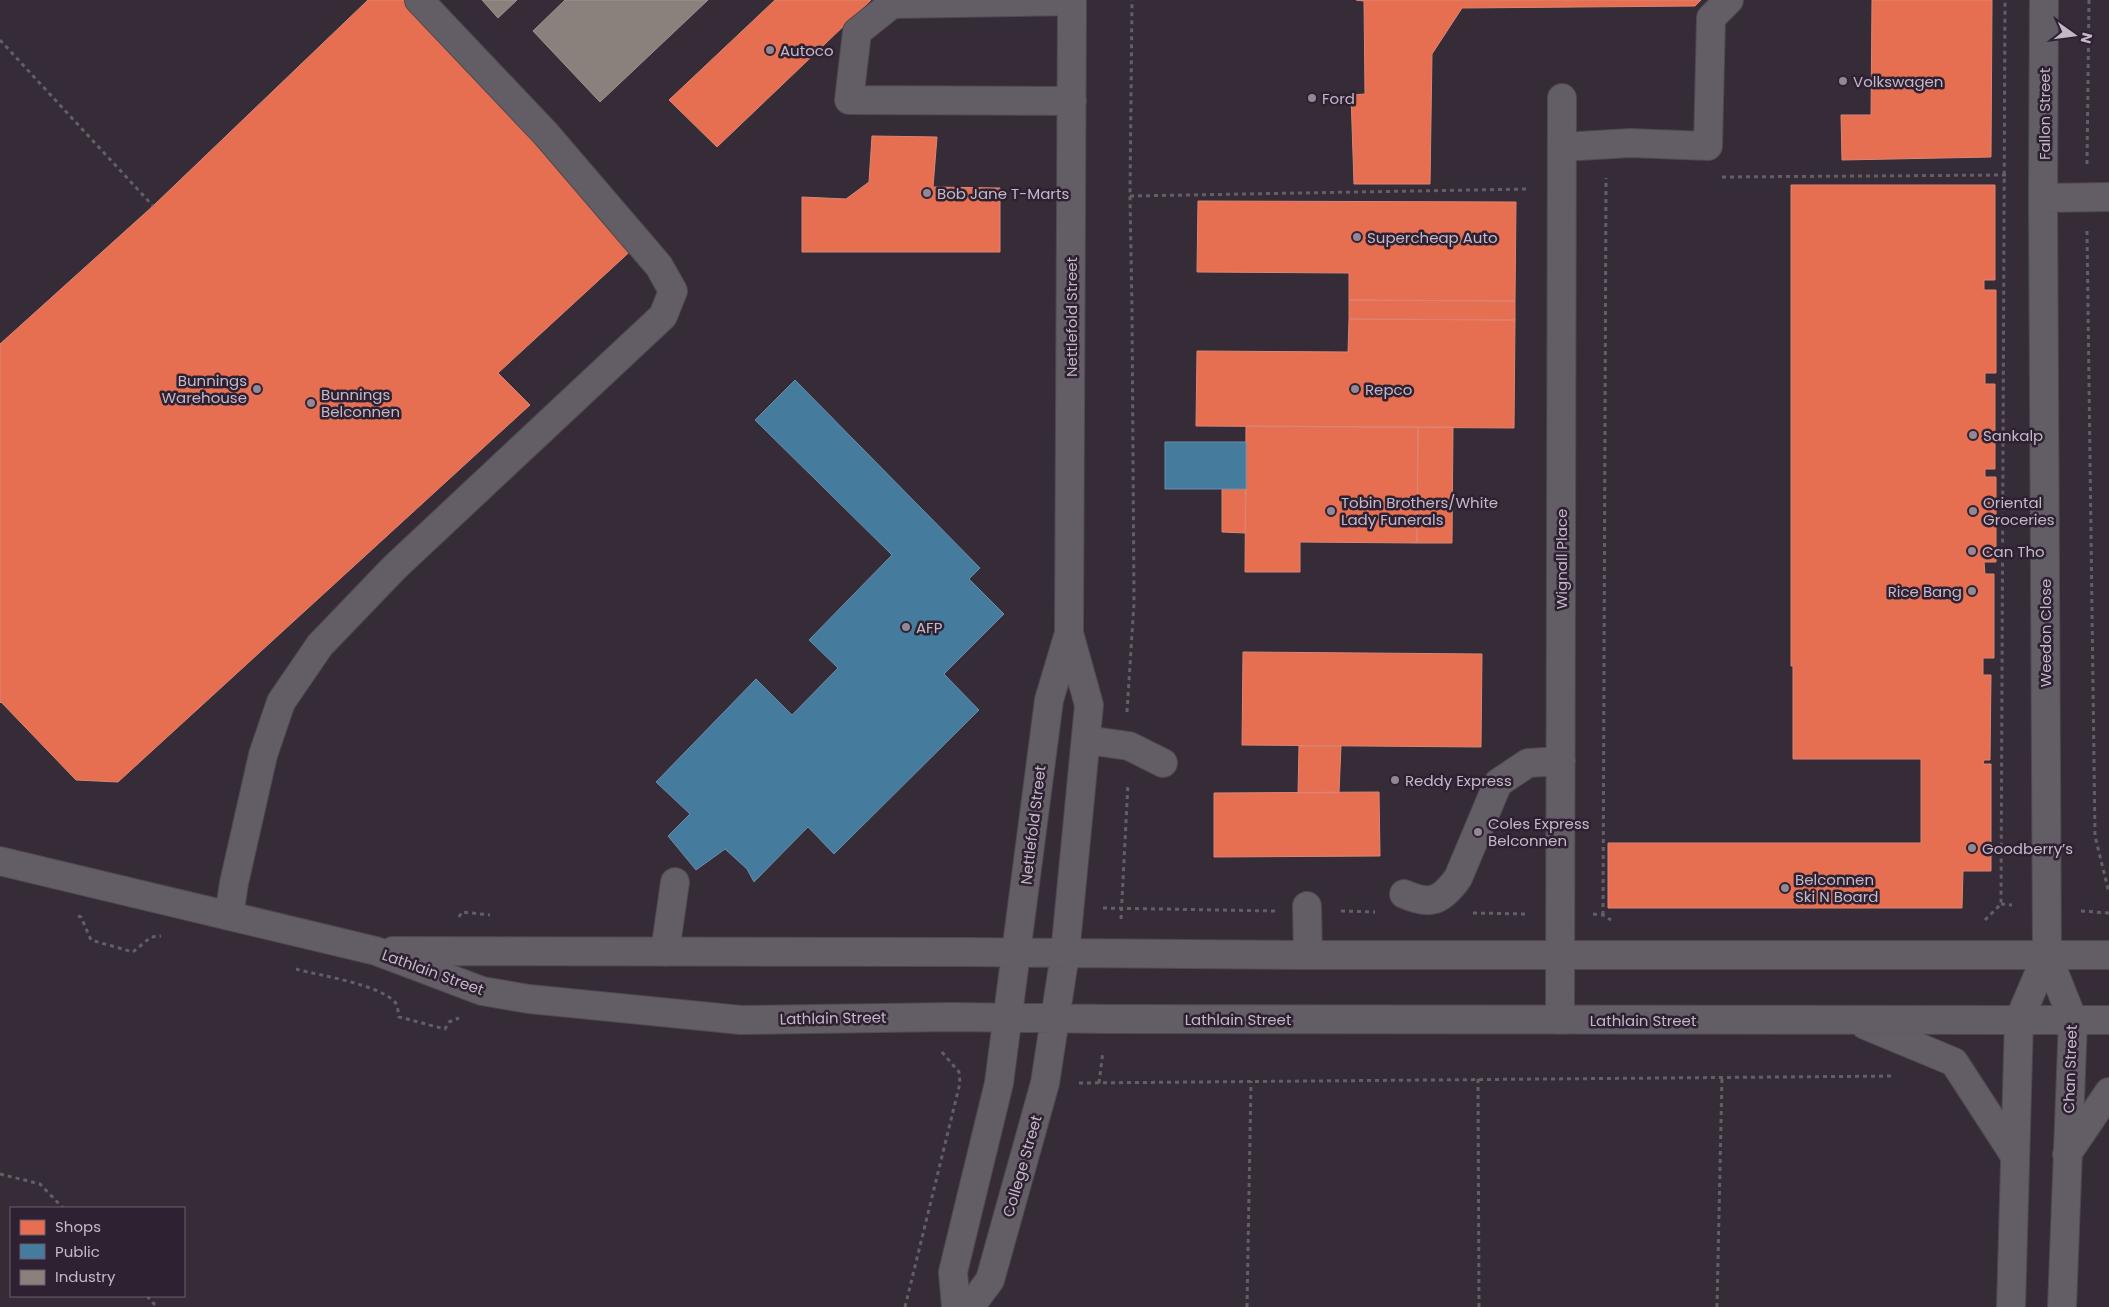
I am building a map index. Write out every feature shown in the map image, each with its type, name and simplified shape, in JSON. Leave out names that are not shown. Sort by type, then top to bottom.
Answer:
[{"type":"street","points":[[229,916],[234,883],[263,755],[281,702],[320,645],[395,567],[662,316],[672,291],[659,266],[552,141],[419,0]]},
{"type":"street","points":[[1562,147],[1630,143],[1708,146],[1711,18],[1729,0]]},
{"type":"street","name":"Fallon Street","points":[[2043,187],[2044,0]]},
{"type":"street","points":[[1072,1],[892,4],[857,32],[849,100],[1072,101]]},
{"type":"street","name":"Nettlefold Street","points":[[1008,1018],[1050,700],[1069,633],[1072,1]]},
{"type":"street","name":"Wignall Place","points":[[1560,1020],[1562,98]]},
{"type":"street","points":[[2043,187],[2098,198]]},
{"type":"street","name":"Weedon Close","points":[[2043,187],[2047,955]]},
{"type":"street","name":"Nettlefold Street","points":[[1056,1018],[1065,954],[1089,705],[1069,633]]},
{"type":"street","points":[[1086,740],[1129,746],[1163,763]]},
{"type":"street","points":[[1404,894],[1418,901],[1432,901],[1448,892],[1458,878],[1498,784],[1528,763],[1561,761]]},
{"type":"street","name":"Lathlain Street","points":[[0,861],[376,951],[482,991],[529,999],[741,1020],[952,1017],[2109,1020]]},
{"type":"street","points":[[665,952],[675,882]]},
{"type":"street","points":[[1307,908],[1308,955]]},
{"type":"street","name":"Lathlain Street","points":[[376,951],[1308,955],[2109,955]]},
{"type":"street","points":[[2011,1307],[2019,1020],[2047,955]]},
{"type":"street","name":"Chan Street","points":[[2047,955],[2073,1020],[2062,1307]]},
{"type":"street","points":[[956,1307],[953,1272],[999,1083],[1008,1018]]},
{"type":"street","name":"College Street","points":[[970,1307],[990,1280],[1045,1083],[1056,1018]]},
{"type":"street","points":[[1851,1020],[1954,1062],[2015,1156]]},
{"type":"street","points":[[2068,1154],[2109,1092]]},
{"type":"path","points":[[1132,0],[1130,196],[1134,603]]},
{"type":"path","points":[[1984,921],[2001,904],[2005,0]]},
{"type":"path","points":[[2090,0],[2098,198],[2095,836],[2109,893]]},
{"type":"path","points":[[0,40],[153,206]]},
{"type":"path","points":[[1715,177],[2004,175],[2043,187]]},
{"type":"path","points":[[1467,913],[1603,914],[1606,178],[1616,178]]},
{"type":"path","points":[[1130,196],[1532,189]]},
{"type":"path","points":[[1123,909],[1307,908],[1377,912]]},
{"type":"path","points":[[454,924],[462,912],[497,916]]},
{"type":"path","points":[[905,1307],[960,1083],[959,1072],[945,1054]]},
{"type":"path","points":[[1070,1083],[1899,1076]]},
{"type":"path","points":[[1717,1307],[1722,1077]]},
{"type":"path","points":[[1478,1079],[1479,1307]]},
{"type":"path","points":[[1247,1307],[1250,1082]]},
{"type":"path","points":[[0,1174],[40,1184],[62,1207]]},
{"type":"path","points":[[148,1297],[157,1307]]},
{"type":"building: Shops","name":"Bunnings Belconnen","points":[[368,0],[407,0],[636,246],[498,373],[530,405],[118,782],[76,780],[0,703],[0,344],[153,206]]},
{"type":"building: Shops","name":"Autoco","points":[[775,0],[871,0],[717,147],[669,100]]},
{"type":"building: Shops","name":"Ford","points":[[1356,0],[1701,0],[1695,6],[1462,8],[1432,54],[1430,184],[1354,184],[1351,95],[1365,94],[1364,1]]},
{"type":"building: Shops","points":[[1872,0],[1992,0],[1991,157],[1842,160],[1841,115],[1871,115]]},
{"type":"building: Shops","name":"Bob Jane T-Marts","points":[[872,136],[937,137],[933,187],[1000,188],[1000,252],[802,252],[802,197],[846,199],[869,182]]},
{"type":"building: Shops","points":[[1791,185],[1995,185],[1995,280],[1984,280],[1984,290],[1996,290],[1996,373],[1985,373],[1985,384],[1995,384],[1995,469],[1985,469],[1985,477],[1996,477],[1996,562],[1984,562],[1985,574],[1994,574],[1994,658],[1983,658],[1983,675],[1991,675],[1990,760],[1984,760],[1983,764],[1991,764],[1991,871],[1963,871],[1962,908],[1608,908],[1608,843],[1921,843],[1921,759],[1793,759],[1793,666],[1791,666]]},
{"type":"building: Shops","name":"Supercheap Auto","points":[[1198,201],[1516,202],[1515,301],[1349,300],[1349,273],[1197,272]]},
{"type":"building: Shops","points":[[1349,300],[1515,301],[1515,320],[1349,319]]},
{"type":"building: Shops","name":"Repco","points":[[1349,319],[1515,320],[1514,428],[1196,426],[1197,351],[1348,352]]},
{"type":"building: Shops","name":"Tobin Brothers/White Lady Funerals","points":[[1246,426],[1418,427],[1417,543],[1300,542],[1300,572],[1245,572]]},
{"type":"building: Shops","points":[[1418,427],[1453,427],[1452,543],[1417,543]]},
{"type":"building: Shops","points":[[1222,489],[1246,489],[1245,533],[1222,532]]},
{"type":"building: Shops","points":[[1243,652],[1482,654],[1481,747],[1242,745]]},
{"type":"building: Shops","points":[[1299,746],[1341,746],[1339,793],[1298,793]]},
{"type":"building: Shops","points":[[1379,792],[1380,856],[1214,857],[1214,793]]},
{"type":"building: Public","name":"AFP","points":[[795,380],[980,568],[969,579],[1004,614],[944,674],[979,710],[834,854],[808,827],[754,882],[747,869],[725,849],[696,870],[668,836],[690,814],[656,782],[756,679],[792,715],[838,668],[809,640],[892,555],[755,420]]},
{"type":"building: Public","points":[[1165,442],[1246,442],[1246,489],[1165,489]]},
{"type":"building: Industry","points":[[482,0],[517,0],[498,18]]},
{"type":"building: Industry","points":[[565,0],[708,0],[600,102],[533,31]]},
{"type":"place","name":"Autoco","points":[[770,50]]},
{"type":"place","name":"Volkswagen","points":[[1843,81]]},
{"type":"place","name":"Ford","points":[[1312,98]]},
{"type":"place","name":"Bob Jane T-Marts","points":[[927,193]]},
{"type":"place","name":"Supercheap Auto","points":[[1357,237]]},
{"type":"place","name":"Bunnings Warehouse","points":[[257,389]]},
{"type":"place","name":"Repco","points":[[1355,389]]},
{"type":"place","name":"Bunnings Belconnen","points":[[311,403]]},
{"type":"place","name":"Sankalp","points":[[1973,435]]},
{"type":"place","name":"Tobin Brothers/White Lady Funerals","points":[[1331,511]]},
{"type":"place","name":"Oriental Groceries","points":[[1973,511]]},
{"type":"place","name":"Can Tho","points":[[1972,551]]},
{"type":"place","name":"Rice Bang","points":[[1972,591]]},
{"type":"place","name":"AFP","points":[[906,627]]},
{"type":"place","name":"Reddy Express","points":[[1395,780]]},
{"type":"place","name":"Coles Express Belconnen","points":[[1478,832]]},
{"type":"place","name":"Goodberry’s","points":[[1972,848]]},
{"type":"place","name":"Belconnen Ski N Board","points":[[1785,888]]}]
